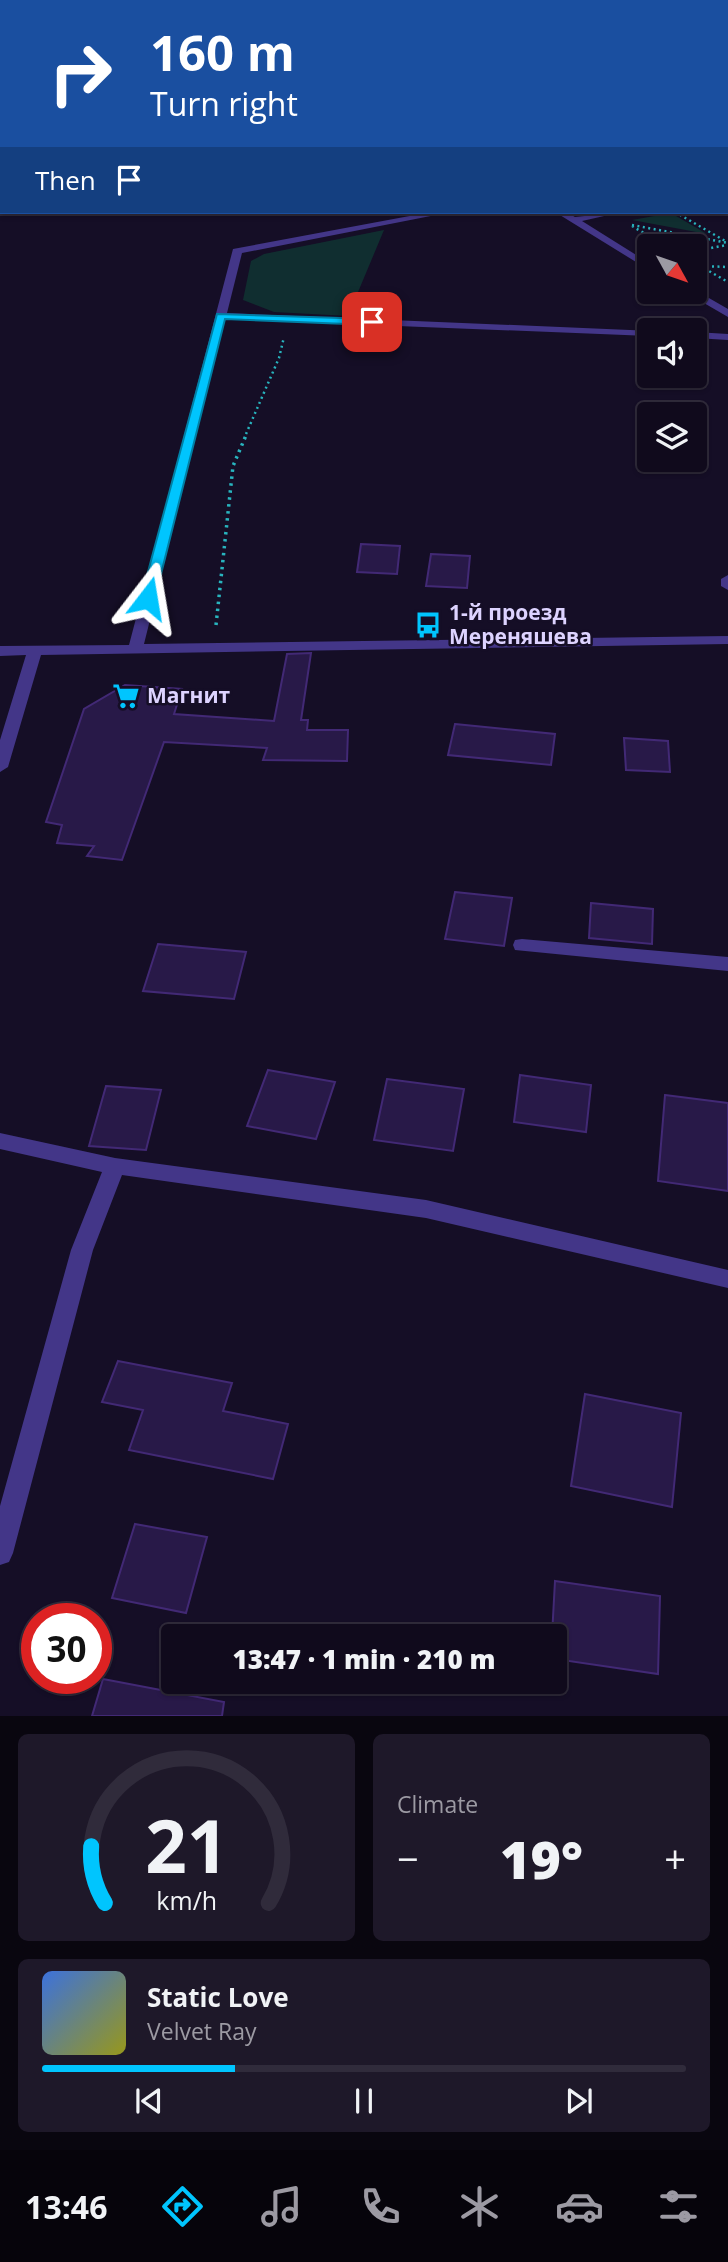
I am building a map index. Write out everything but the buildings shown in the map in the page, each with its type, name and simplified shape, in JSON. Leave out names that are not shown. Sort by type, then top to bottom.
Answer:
[{"type":"street","points":[[135,649],[237,251],[435,214]]},
{"type":"street","points":[[564,214],[637,259]]},
{"type":"street","points":[[574,220],[606,214]]},
{"type":"street","points":[[707,302],[728,314]]},
{"type":"street","points":[[221,316],[637,333]]},
{"type":"street","points":[[707,336],[728,337]]},
{"type":"street","points":[[728,579],[728,586]]},
{"type":"street","points":[[0,651],[728,640]]},
{"type":"street","points":[[0,767],[35,650]]},
{"type":"street","points":[[522,945],[728,964]]},
{"type":"street","points":[[0,1141],[114,1167],[426,1209],[728,1279]]},
{"type":"street","points":[[0,1553],[82,1250],[114,1167]]},
{"type":"path","points":[[678,214],[728,243]]},
{"type":"path","points":[[645,234],[627,223],[683,234]]},
{"type":"path","points":[[707,239],[728,243]]},
{"type":"path","points":[[707,248],[728,243]]},
{"type":"path","points":[[707,266],[728,267]]},
{"type":"path","points":[[707,270],[728,282]]},
{"type":"path","points":[[214,647],[233,466],[279,358],[289,319]]},
{"type":"green space","points":[[673,214],[707,234],[632,220]]},
{"type":"green space","points":[[384,230],[348,316],[274,312],[243,300],[251,261],[264,254]]},
{"type":"place","name":"1-й проезд Мереняшева","points":[[428,625]]},
{"type":"place","name":"Магнит","points":[[126,696]]},
{"type":"route","points":[[148,598],[221,316],[372,322]]}]
